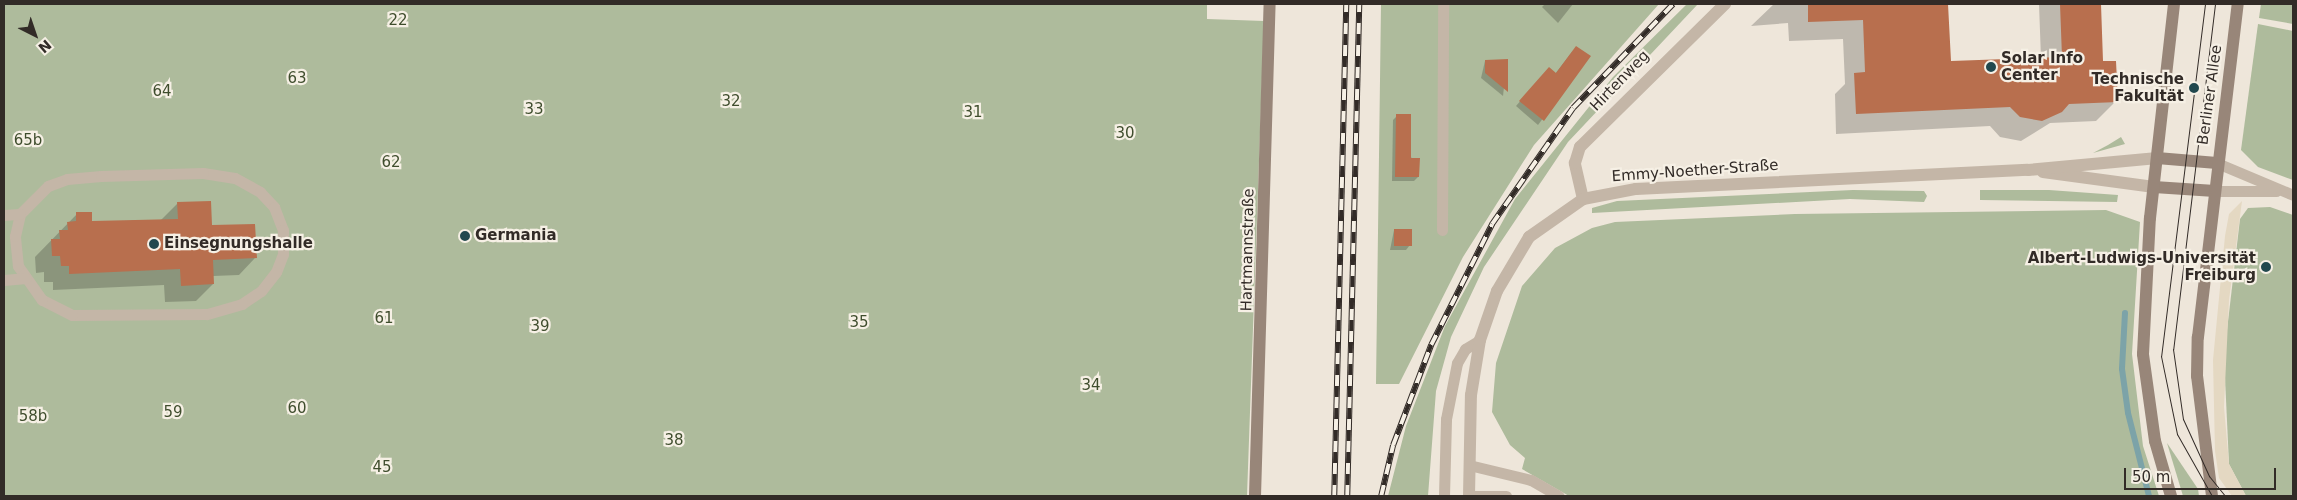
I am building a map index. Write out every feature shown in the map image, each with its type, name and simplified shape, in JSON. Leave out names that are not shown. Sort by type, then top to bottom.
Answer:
[{"type":"main road","name":"Hartmannstraße","points":[[1255,496],[1270,4]]},
{"type":"main road","points":[[2171,496],[2155,441],[2142,354],[2154,187],[2174,4]]},
{"type":"main road","name":"Berliner Allee","points":[[2212,496],[2197,376],[2217,163],[2238,4]]},
{"type":"main road","points":[[2157,158],[2217,163]]},
{"type":"main road","points":[[2154,187],[2215,191]]},
{"type":"street","name":"Hirtenweg","points":[[1584,199],[1575,163],[1580,147],[1725,4]]},
{"type":"street","name":"Emmy-Noether-Straße","points":[[1470,496],[1469,464],[1472,395],[1480,340],[1497,291],[1522,245],[1549,219],[1584,199],[1636,188],[2028,170],[2157,158]]},
{"type":"street","name":"Emmy-Noether-Straße","points":[[2028,170],[2154,187]]},
{"type":"lane","points":[[1442,230],[1443,4]]},
{"type":"lane","points":[[2217,163],[2293,195]]},
{"type":"lane","points":[[203,173],[235,178],[260,192],[274,207],[285,240],[276,272],[261,292],[242,304],[206,314],[72,315],[42,300],[26,278],[15,252],[20,214],[48,186],[68,178],[203,173]]},
{"type":"lane","points":[[2215,191],[2280,190]]},
{"type":"lane","points":[[4,215],[20,214]]},
{"type":"lane","points":[[4,280],[26,278]]},
{"type":"lane","points":[[1444,496],[1446,419],[1457,363],[1466,349],[1480,340]]},
{"type":"lane","points":[[1469,464],[1531,480],[1559,496]]},
{"type":"lane","points":[[1470,496],[1506,496]]},
{"type":"green space","points":[[4,4],[1207,4],[1207,19],[1264,21],[1247,496],[4,496]]},
{"type":"green space","points":[[1381,4],[1659,4],[1534,145],[1463,257],[1399,384],[1376,384]]},
{"type":"green space","points":[[1687,4],[1698,4],[1568,142],[1484,267],[1451,337],[1436,391],[1428,496],[1388,496],[1406,426],[1445,326],[1515,199],[1613,77]]},
{"type":"green space","points":[[2261,4],[2293,4],[2293,24],[2259,18]]},
{"type":"green space","points":[[2258,24],[2293,31],[2293,180],[2258,167],[2241,150]]},
{"type":"green space","points":[[2121,137],[2125,144],[2093,153],[2108,145]]},
{"type":"green space","points":[[1853,190],[1924,191],[1927,196],[1924,202],[1850,199],[1592,213],[1592,208],[1617,201]]},
{"type":"green space","points":[[1980,190],[2049,190],[2118,195],[2117,202],[1980,200]]},
{"type":"green space","name":"Albert-Ludwigs-Universität Freiburg","points":[[2270,207],[2293,215],[2293,496],[2246,496],[2229,464],[2224,356],[2240,219],[2248,208]]},
{"type":"green space","points":[[2106,210],[2140,222],[2132,354],[2143,446],[2159,496],[1569,496],[1522,469],[1525,458],[1510,445],[1492,412],[1496,363],[1522,286],[1555,248],[1592,228],[1615,222],[1795,214]]},
{"type":"green space","points":[[2167,443],[2198,489],[2199,496],[2183,496]]},
{"type":"shaded area","points":[[2242,201],[2229,300],[2224,407],[2229,464],[2246,496],[2232,496],[2219,478],[2215,451],[2213,360],[2225,236],[2229,214]]},
{"type":"building","name":"Solar Info Center","points":[[1808,4],[1948,4],[1951,61],[2062,57],[2060,4],[2101,4],[2103,61],[2116,61],[2118,102],[2069,104],[2062,112],[2042,121],[2020,117],[2010,107],[1856,114],[1854,73],[1865,72],[1863,20],[1808,22]]},
{"type":"building","points":[[1576,46],[1591,56],[1544,121],[1519,101],[1549,67],[1556,73]]},
{"type":"building","points":[[1508,59],[1508,92],[1485,73],[1485,60]]},
{"type":"building","points":[[1396,114],[1411,114],[1411,158],[1420,158],[1419,177],[1395,177]]},
{"type":"building","name":"Einsegnungshalle","points":[[211,201],[212,225],[255,224],[257,258],[213,260],[214,284],[181,286],[180,269],[69,274],[69,266],[61,266],[60,256],[52,256],[51,239],[60,239],[59,230],[68,230],[67,222],[76,221],[76,212],[92,212],[92,221],[178,219],[177,202]]},
{"type":"building","points":[[1394,229],[1412,229],[1412,246],[1394,246]]},
{"type":"waterway","points":[[2125,313],[2122,369],[2128,413],[2149,496]]},
{"type":"tram line","points":[[2205,4],[2161,356],[2177,434],[2212,496]]},
{"type":"tram line","points":[[2215,4],[2173,349],[2183,419],[2209,476],[2225,496]]},
{"type":"railway","points":[[1334,496],[1346,4]]},
{"type":"railway","points":[[1347,496],[1359,4]]},
{"type":"railway","points":[[1381,496],[1393,445],[1431,345],[1492,224],[1573,108],[1673,4]]},
{"type":"place","name":"Solar Info Center","points":[[1991,67]]},
{"type":"place","name":"Technische Fakultät","points":[[2194,88]]},
{"type":"place","name":"Germania","points":[[465,236]]},
{"type":"place","name":"Einsegnungshalle","points":[[154,244]]},
{"type":"place","name":"Albert-Ludwigs-Universität Freiburg","points":[[2266,267]]},
{"type":"park label","name":"22","points":[[398,21]]},
{"type":"park label","name":"63","points":[[297,79]]},
{"type":"park label","name":"64","points":[[162,92]]},
{"type":"park label","name":"32","points":[[731,102]]},
{"type":"park label","name":"33","points":[[534,110]]},
{"type":"park label","name":"31","points":[[973,113]]},
{"type":"park label","name":"30","points":[[1125,134]]},
{"type":"park label","name":"65b","points":[[28,141]]},
{"type":"park label","name":"62","points":[[391,163]]},
{"type":"park label","name":"61","points":[[384,319]]},
{"type":"park label","name":"35","points":[[859,323]]},
{"type":"park label","name":"39","points":[[540,327]]},
{"type":"park label","name":"34","points":[[1091,386]]},
{"type":"park label","name":"60","points":[[297,409]]},
{"type":"park label","name":"59","points":[[173,413]]},
{"type":"park label","name":"58b","points":[[33,417]]},
{"type":"park label","name":"38","points":[[674,441]]},
{"type":"park label","name":"45","points":[[382,468]]}]
